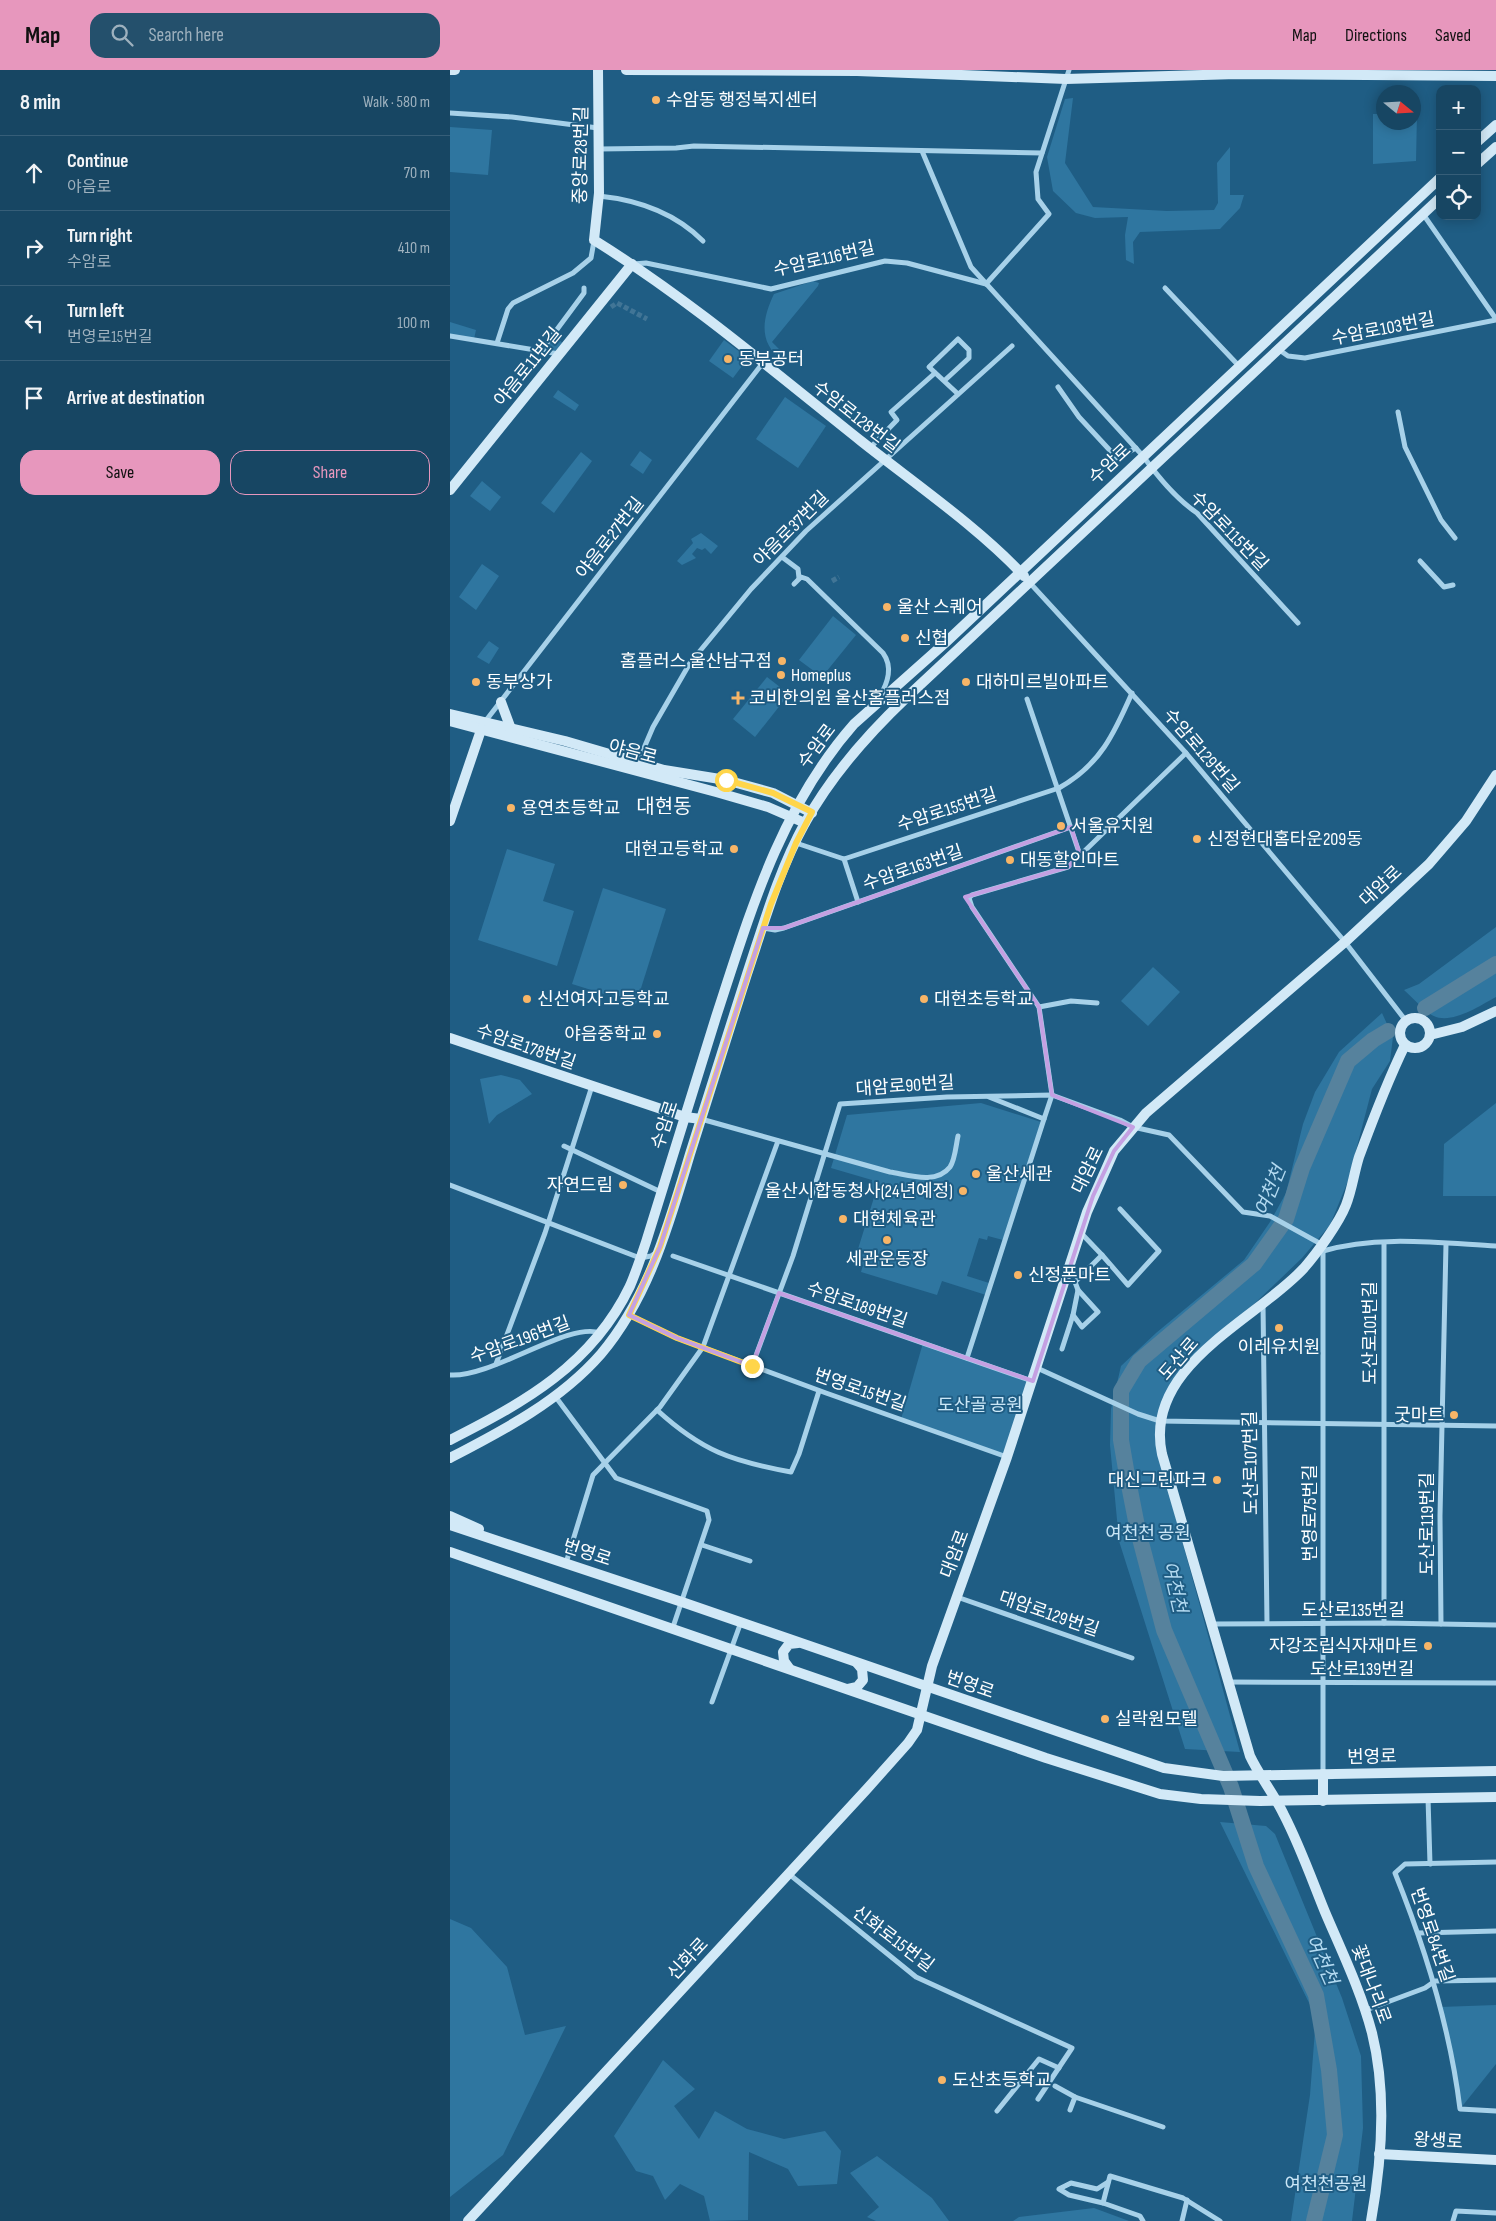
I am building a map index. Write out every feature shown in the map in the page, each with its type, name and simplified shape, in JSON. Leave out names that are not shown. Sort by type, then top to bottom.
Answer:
[{"type":"main road","points":[[450,70],[455,70]]},
{"type":"main road","name":"중앙로28번길","points":[[594,240],[598,196],[598,70]]},
{"type":"main road","points":[[626,70],[1068,74],[1237,72],[1496,76]]},
{"type":"main road","points":[[1491,132],[1496,125]]},
{"type":"main road","points":[[1481,160],[1496,147]]},
{"type":"main road","name":"수암로","points":[[450,1440],[536,1393],[572,1364],[600,1333],[621,1303],[640,1258],[743,935],[770,860],[797,804],[841,739],[869,710],[1020,572],[1140,452],[1239,366],[1436,182]]},
{"type":"main road","name":"수암로","points":[[450,1458],[498,1433],[555,1396],[600,1355],[629,1315],[660,1247],[763,928],[796,843],[812,812],[852,756],[887,716],[1436,202]]},
{"type":"main road","points":[[594,240],[632,264]]},
{"type":"main road","name":"야음로11번길","points":[[450,490],[632,264]]},
{"type":"main road","name":"수암로128번길","points":[[632,264],[724,331],[762,364],[983,538],[1030,583]]},
{"type":"main road","points":[[501,702],[511,729]]},
{"type":"main road","points":[[450,714],[483,726],[450,821]]},
{"type":"main road","name":"야음로","points":[[450,722],[511,729],[768,806],[805,823]]},
{"type":"main road","name":"야음로","points":[[483,726],[637,766],[726,780],[773,793],[812,812]]},
{"type":"main road","name":"대암로","points":[[921,1714],[927,1687],[956,1596],[1033,1381],[1080,1232],[1100,1179],[1114,1152],[1133,1127],[1345,942],[1429,864],[1466,821],[1496,775]]},
{"type":"main road","points":[[1430,1035],[1462,1027],[1496,1011]]},
{"type":"main road","points":[[1419,1018],[1428,1026],[1430,1035],[1425,1045],[1418,1048],[1405,1045],[1400,1034],[1406,1021],[1419,1018]]},
{"type":"main road","name":"수암로178번길","points":[[450,1038],[685,1117],[701,1120]]},
{"type":"main road","name":"도산로","points":[[1254,1775],[1162,1454],[1160,1421],[1166,1401],[1176,1383],[1193,1361],[1304,1268],[1322,1247],[1346,1205],[1358,1162],[1378,1104],[1405,1045]]},
{"type":"main road","points":[[450,1516],[506,1544]]},
{"type":"main road","name":"번영로","points":[[450,1525],[741,1622],[1144,1763],[1198,1774],[1254,1775],[1496,1771]]},
{"type":"main road","points":[[450,1552],[1160,1794],[1201,1799],[1260,1801],[1496,1797]]},
{"type":"main road","points":[[789,1668],[784,1661],[783,1652],[789,1644],[798,1642]]},
{"type":"main road","points":[[848,1689],[857,1687],[863,1680],[862,1670],[857,1663]]},
{"type":"main road","name":"신화로","points":[[468,2221],[908,1743],[917,1730],[921,1714]]},
{"type":"main road","points":[[1323,1774],[1323,1801]]},
{"type":"main road","name":"꽃대나리로","points":[[1254,1775],[1276,1801],[1288,1823],[1365,2010],[1372,2034],[1380,2090],[1379,2154],[1371,2221]]},
{"type":"main road","name":"왕생로","points":[[1379,2154],[1496,2160]]},
{"type":"street","points":[[986,284],[1049,214],[1038,199],[1036,172],[1068,74]]},
{"type":"street","points":[[450,113],[512,117],[598,128]]},
{"type":"street","points":[[598,149],[694,146],[1042,153]]},
{"type":"street","points":[[922,151],[971,267],[1140,452],[1117,458],[1079,417],[1058,387]]},
{"type":"street","points":[[598,196],[622,199],[656,209],[689,228],[702,241]]},
{"type":"street","points":[[1423,213],[1496,320]]},
{"type":"street","points":[[497,343],[508,309],[513,303],[573,273],[591,258],[594,240]]},
{"type":"street","name":"수암로116번길","points":[[632,264],[646,262],[771,289],[885,261],[907,263],[986,284]]},
{"type":"street","points":[[541,351],[584,293],[584,288]]},
{"type":"street","points":[[1166,288],[1239,366]]},
{"type":"street","name":"수암로103번길","points":[[1278,349],[1288,356],[1305,358],[1496,320]]},
{"type":"street","points":[[450,336],[559,354]]},
{"type":"street","points":[[944,380],[969,358],[969,350],[958,339],[929,367],[958,394]]},
{"type":"street","name":"야음로37번길","points":[[637,766],[653,727],[690,663],[751,589],[884,459],[1012,346]]},
{"type":"street","name":"야음로27번길","points":[[483,726],[762,364]]},
{"type":"street","points":[[870,448],[897,420],[891,412],[935,373]]},
{"type":"street","points":[[1398,412],[1405,447],[1441,520],[1455,538]]},
{"type":"street","name":"수암로115번길","points":[[1140,452],[1152,468],[1298,623]]},
{"type":"street","points":[[782,557],[798,569],[799,578]]},
{"type":"street","points":[[1420,561],[1444,587],[1453,586]]},
{"type":"street","points":[[794,584],[803,576],[807,579],[886,658],[889,668],[888,679],[881,694],[869,710]]},
{"type":"street","name":"수암로129번길","points":[[1030,583],[1186,752],[1345,942],[1406,1021]]},
{"type":"street","name":"수암로155번길","points":[[844,859],[1059,788],[1077,776],[1104,748],[1115,733],[1132,693]]},
{"type":"street","points":[[1027,699],[1059,788],[1080,855]]},
{"type":"street","points":[[967,1358],[1052,1095],[1039,1007],[972,907],[969,898],[972,895],[1068,866],[1186,752]]},
{"type":"street","name":"수암로163번길","points":[[763,928],[775,930],[784,928],[1071,828]]},
{"type":"street","points":[[796,843],[844,859],[858,902]]},
{"type":"street","points":[[1039,1007],[1070,1001],[1097,1003]]},
{"type":"street","name":"수암로178번길","points":[[496,1364],[549,1221],[592,1086]]},
{"type":"street","name":"대암로90번길","points":[[752,1366],[794,1256],[840,1104],[947,1096],[1052,1095],[1120,1120],[1133,1127],[1169,1135],[1243,1212],[1270,1216],[1322,1247]]},
{"type":"street","points":[[988,1096],[1044,1119]]},
{"type":"street","name":"수암로","points":[[701,1120],[890,1172],[920,1178],[939,1176],[951,1166],[958,1136]]},
{"type":"street","points":[[566,1563],[593,1475],[656,1410],[704,1347],[778,1140]]},
{"type":"street","points":[[564,1146],[661,1192]]},
{"type":"street","points":[[450,1185],[549,1221],[640,1258],[651,1256],[660,1247]]},
{"type":"street","points":[[1080,1232],[1128,1284],[1159,1251],[1120,1209]]},
{"type":"street","points":[[1322,1247],[1384,1243],[1496,1246]]},
{"type":"street","name":"도산로101번길","points":[[1384,1243],[1384,1424]]},
{"type":"street","points":[[1443,1424],[1446,1244]]},
{"type":"street","name":"번영로75번길","points":[[1322,1247],[1323,1774]]},
{"type":"street","points":[[1062,1349],[1078,1290],[1076,1282],[1102,1255]]},
{"type":"street","name":"수암로189번길","points":[[673,1256],[1033,1381]]},
{"type":"street","points":[[1072,1315],[1082,1327],[1098,1312],[1078,1290]]},
{"type":"street","name":"도산로107번길","points":[[1263,1302],[1267,1623]]},
{"type":"street","name":"번영로15번길","points":[[629,1315],[677,1338],[819,1391],[1007,1456]]},
{"type":"street","name":"수암로196번길","points":[[450,1375],[469,1374],[574,1334],[594,1330],[600,1333]]},
{"type":"street","points":[[1037,1368],[1138,1414],[1160,1421],[1496,1426]]},
{"type":"street","points":[[656,1410],[684,1435],[711,1451],[738,1461],[791,1472],[799,1454],[819,1391]]},
{"type":"street","points":[[555,1396],[616,1478],[706,1511],[709,1520],[702,1545],[673,1628]]},
{"type":"street","points":[[1384,1424],[1384,1623]]},
{"type":"street","name":"도산로119번길","points":[[1441,1624],[1443,1424]]},
{"type":"street","points":[[702,1545],[750,1562]]},
{"type":"street","name":"대암로129번길","points":[[956,1596],[1132,1658]]},
{"type":"street","points":[[712,1702],[741,1622]]},
{"type":"street","name":"도산로135번길","points":[[1210,1624],[1384,1623],[1496,1625]]},
{"type":"street","name":"도산로139번길","points":[[1227,1682],[1496,1683]]},
{"type":"street","name":"번영로84번길","points":[[1428,1798],[1430,1864],[1405,1864],[1395,1873],[1419,1933],[1435,1981],[1456,2076],[1460,2109],[1496,2111]]},
{"type":"street","points":[[1430,1864],[1496,1862]]},
{"type":"street","name":"신화로15번길","points":[[789,1874],[916,1977],[1072,2048],[1059,2068]]},
{"type":"street","points":[[1419,1933],[1496,1931]]},
{"type":"street","points":[[1365,2010],[1425,1988],[1435,1981],[1496,1980]]},
{"type":"street","points":[[997,2111],[1039,2059],[1059,2068],[1038,2098]]},
{"type":"street","points":[[1055,2086],[1075,2097],[1163,2127]]},
{"type":"street","points":[[1070,2110],[1075,2097]]},
{"type":"street","points":[[1103,2203],[1110,2176],[1187,2200],[1220,2221]]},
{"type":"street","points":[[1108,2181],[1097,2189],[1071,2183],[1059,2189],[1068,2195],[1103,2203],[1140,2216],[1144,2221]]},
{"type":"street","points":[[1182,2221],[1187,2200]]},
{"type":"street","points":[[1454,2221],[1456,2211],[1496,2213]]},
{"type":"highlighted area","points":[[1071,827],[1080,855],[1068,867],[965,897],[1039,1007],[1052,1095],[1133,1127],[1114,1151],[1093,1196],[1033,1381],[779,1293],[752,1366],[677,1338],[629,1315],[660,1247],[763,928],[784,928]]},
{"type":"green space","points":[[1073,98],[1065,163],[1093,207],[1167,211],[1214,210],[1218,203],[1217,163],[1230,147],[1230,195],[1244,195],[1240,208],[1220,229],[1140,232],[1133,242],[1134,264],[1126,260],[1125,235],[1128,217],[1095,218],[1076,213],[1053,191],[1047,157],[1065,99]]},
{"type":"green space","points":[[1373,114],[1376,114],[1376,130],[1417,130],[1416,161],[1373,164]]},
{"type":"green space","points":[[450,127],[492,130],[488,175],[450,172]]},
{"type":"green space","points":[[813,281],[819,283],[818,286],[772,342],[787,357],[783,361],[769,346],[766,338],[765,321],[770,303],[774,294]]},
{"type":"green space","points":[[450,322],[476,330],[474,339],[450,336]]},
{"type":"green space","points":[[554,336],[564,344],[559,354],[543,351]]},
{"type":"green space","name":"동부공터","points":[[724,340],[748,358],[733,378],[709,361]]},
{"type":"green space","points":[[558,390],[579,405],[575,411],[553,397]]},
{"type":"green space","points":[[785,397],[826,426],[798,468],[756,439]]},
{"type":"green space","points":[[640,451],[652,460],[643,474],[630,465]]},
{"type":"green space","points":[[581,452],[592,461],[554,513],[541,503]]},
{"type":"green space","points":[[482,481],[501,497],[490,511],[470,496]]},
{"type":"green space","points":[[701,533],[718,546],[711,554],[705,548],[702,550],[697,548],[692,554],[696,558],[682,565],[677,561],[693,543],[691,539]]},
{"type":"green space","points":[[482,564],[499,576],[476,610],[459,597]]},
{"type":"green space","points":[[833,616],[856,635],[822,677],[799,660]]},
{"type":"green space","points":[[489,641],[499,648],[489,664],[477,657]]},
{"type":"green space","points":[[767,677],[789,694],[755,737],[733,719]]},
{"type":"green space","points":[[507,849],[555,864],[543,901],[574,911],[557,966],[478,940]]},
{"type":"green space","points":[[603,888],[666,909],[636,1004],[572,984]]},
{"type":"green space","points":[[1496,927],[1496,997],[1464,1014],[1446,1018],[1430,1014],[1404,990],[1419,984]]},
{"type":"green space","points":[[1153,967],[1180,992],[1148,1026],[1121,1001]]},
{"type":"green space","name":"여천천 공원","points":[[1382,1013],[1393,1037],[1390,1061],[1372,1089],[1348,1181],[1330,1225],[1302,1258],[1169,1386],[1160,1411],[1157,1426],[1158,1453],[1240,1752],[1185,1749],[1119,1541],[1110,1445],[1111,1409],[1121,1366],[1156,1333],[1244,1260],[1270,1222],[1286,1193],[1303,1124],[1315,1092],[1339,1052]]},
{"type":"green space","points":[[501,1075],[520,1080],[532,1094],[497,1115],[489,1124],[480,1079]]},
{"type":"green space","points":[[981,1103],[1041,1122],[1003,1240],[988,1236],[987,1240],[979,1238],[967,1276],[989,1283],[986,1295],[942,1281],[937,1295],[861,1272],[863,1265],[854,1262],[876,1191],[870,1189],[872,1180],[831,1168],[847,1115]]},
{"type":"green space","points":[[1496,1103],[1496,1196],[1443,1196],[1444,1144]]},
{"type":"green space","name":"도산골 공원","points":[[923,1343],[1033,1381],[1007,1457],[901,1419]]},
{"type":"green space","name":"여천천공원","points":[[1220,1822],[1266,1826],[1275,1834],[1342,1998],[1361,2056],[1363,2128],[1352,2221],[1291,2221],[1310,2095],[1316,2017]]},
{"type":"green space","points":[[450,1919],[471,1928],[507,1967],[525,2035],[566,2026],[503,2155],[450,2197]]},
{"type":"green space","points":[[1496,2005],[1496,2064],[1460,2109],[1440,2007]]},
{"type":"green space","points":[[663,2060],[695,2089],[674,2106],[699,2139],[715,2111],[747,2129],[784,2139],[825,2131],[841,2151],[837,2184],[798,2186],[788,2169],[749,2152],[748,2220],[710,2221],[704,2196],[680,2184],[665,2200],[653,2176],[636,2171],[614,2136]]},
{"type":"green space","points":[[877,2156],[932,2198],[949,2221],[876,2221],[867,2217],[879,2207],[850,2173]]},
{"type":"green space","points":[[1094,2208],[1129,2221],[1013,2221],[1019,2217]]},
{"type":"waterway","name":"여천천","points":[[1425,1008],[1496,964]]},
{"type":"waterway","name":"여천천","points":[[1314,2221],[1335,2135],[1329,2070],[1316,1995],[1256,1866],[1231,1787],[1164,1630],[1138,1531],[1127,1475],[1121,1440],[1121,1391],[1139,1361],[1254,1264],[1286,1219],[1302,1168],[1348,1061],[1373,1040],[1388,1031]]},
{"type":"tunnel","points":[[611,307],[617,303],[647,319]]},
{"type":"tunnel","points":[[832,581],[839,577]]},
{"type":"place","name":"수암동 행정복지센터","points":[[656,100]]},
{"type":"place","name":"동부공터","points":[[728,359]]},
{"type":"place","name":"울산 스퀘어","points":[[887,607]]},
{"type":"place","name":"신협","points":[[905,638]]},
{"type":"place","name":"홈플러스 울산남구점","points":[[782,661]]},
{"type":"place","name":"Homeplus","points":[[781,675]]},
{"type":"place","name":"동부상가","points":[[476,682]]},
{"type":"place","name":"대하미르빌아파트","points":[[966,682]]},
{"type":"place","name":"코비한의원 울산홈플러스점","points":[[738,698]]},
{"type":"place","name":"용연초등학교","points":[[511,808]]},
{"type":"place","name":"서울유치원","points":[[1061,826]]},
{"type":"place","name":"신정현대홈타운209동","points":[[1197,839]]},
{"type":"place","name":"대현고등학교","points":[[734,849]]},
{"type":"place","name":"대동할인마트","points":[[1010,860]]},
{"type":"place","name":"신선여자고등학교","points":[[527,999]]},
{"type":"place","name":"대현초등학교","points":[[924,999]]},
{"type":"place","name":"야음중학교","points":[[657,1034]]},
{"type":"place","name":"울산세관","points":[[976,1174]]},
{"type":"place","name":"자연드림","points":[[623,1185]]},
{"type":"place","name":"울산시합동청사(24년예정)","points":[[963,1191]]},
{"type":"place","name":"대현체육관","points":[[843,1219]]},
{"type":"place","name":"세관운동장","points":[[887,1240]]},
{"type":"place","name":"신정폰마트","points":[[1018,1275]]},
{"type":"place","name":"이레유치원","points":[[1279,1328]]},
{"type":"place","name":"굿마트","points":[[1454,1415]]},
{"type":"place","name":"대신그린파크","points":[[1217,1480]]},
{"type":"place","name":"자강조립식자재마트","points":[[1428,1646]]},
{"type":"place","name":"실락원모텔","points":[[1105,1719]]},
{"type":"place","name":"도산초등학교","points":[[942,2080]]},
{"type":"district","name":"대현동","points":[[664,807]]},
{"type":"route","points":[[726,780],[787,798],[812,812],[785,867],[771,904],[750,964],[673,1210],[654,1264],[629,1315],[677,1338],[752,1366]]}]
